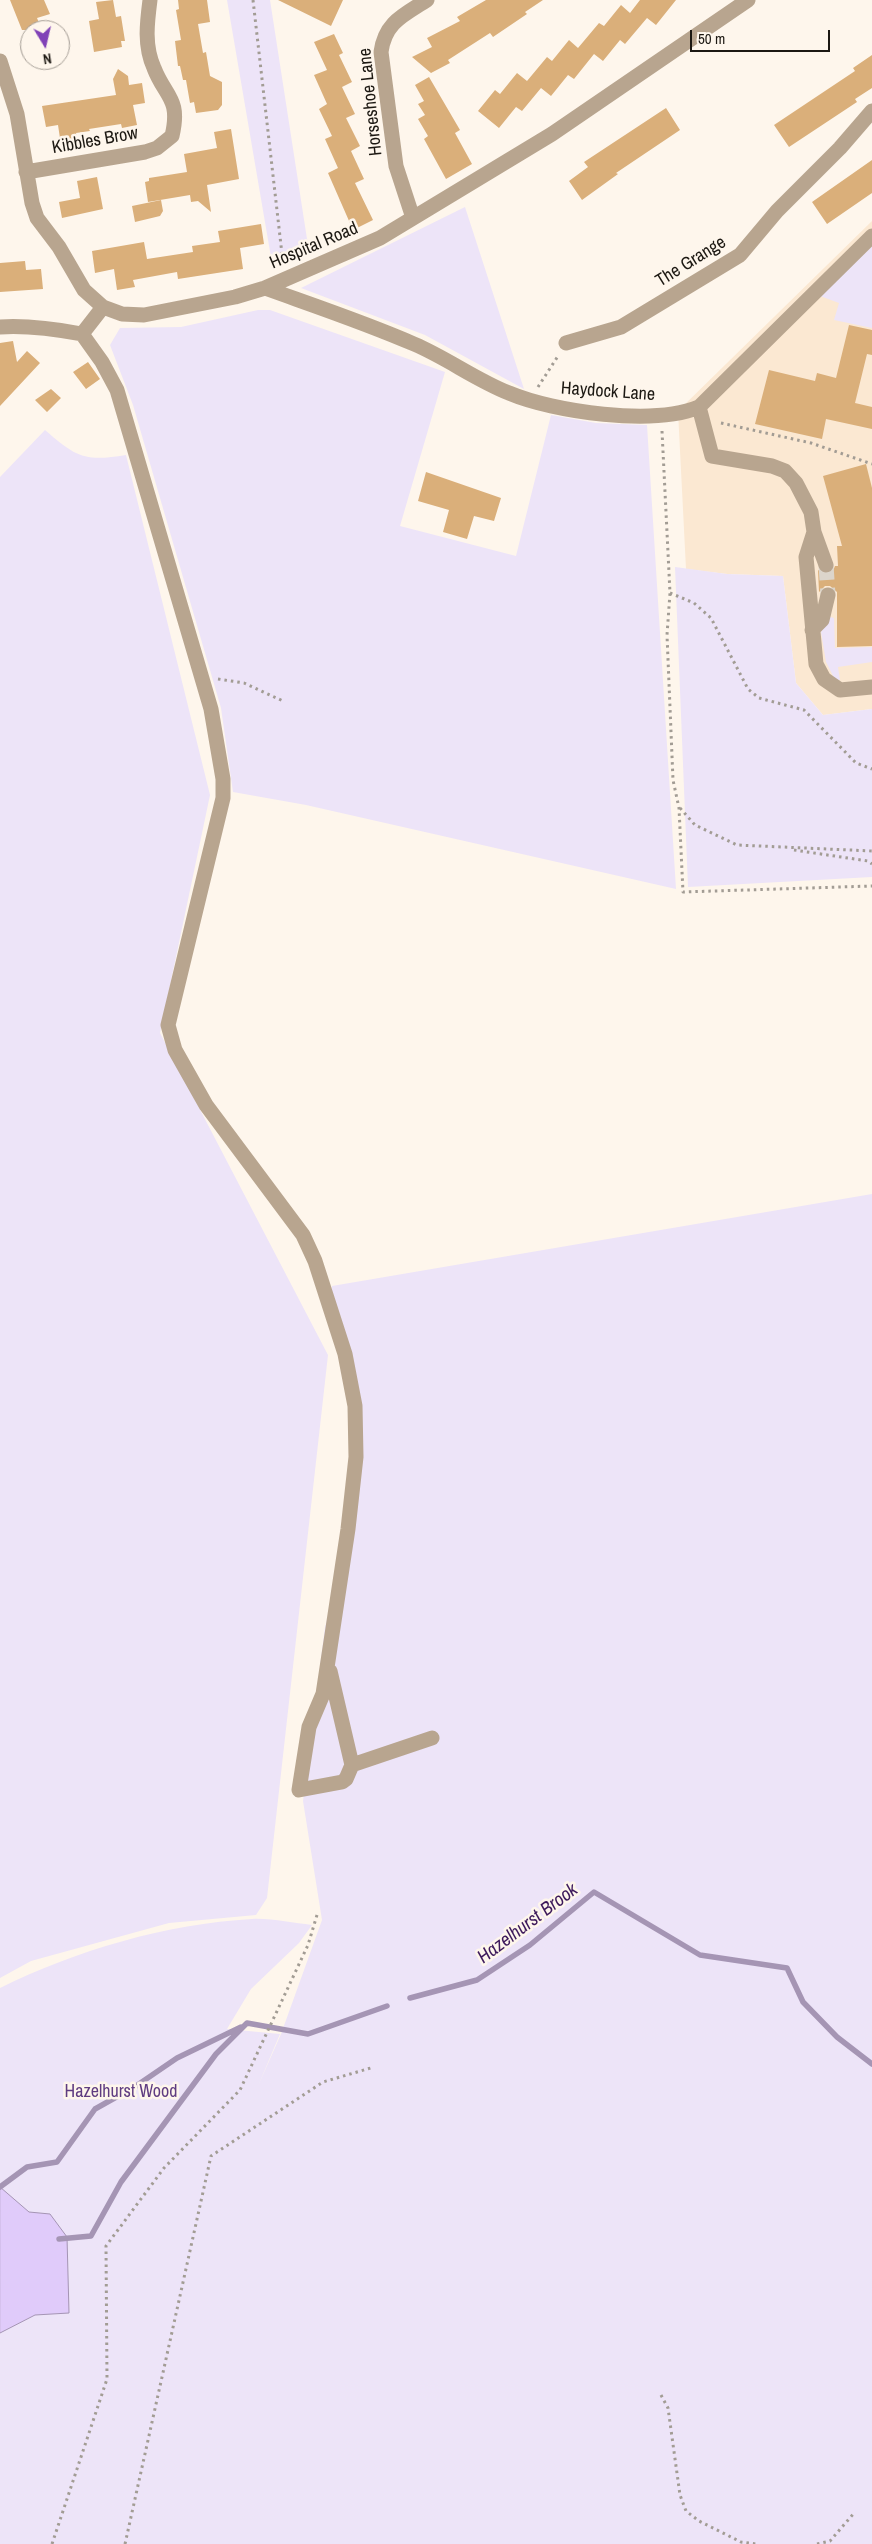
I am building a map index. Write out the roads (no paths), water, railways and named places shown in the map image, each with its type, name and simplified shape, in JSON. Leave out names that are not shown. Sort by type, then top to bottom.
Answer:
[{"type":"street","name":"Kibbles Brow","points":[[26,172],[145,152],[157,148],[172,136],[174,108],[172,99],[154,68],[147,40],[150,0]]},
{"type":"street","name":"Horseshoe Lane","points":[[413,218],[396,166],[381,52],[383,37],[388,28],[427,0]]},
{"type":"street","name":"Hospital Road","points":[[0,61],[17,114],[26,172],[37,218],[59,247],[77,282],[103,306],[122,314],[144,315],[236,297],[265,288],[380,238],[552,134],[748,0]]},
{"type":"street","name":"The Grange","points":[[566,343],[621,327],[740,255],[777,211],[840,148],[872,110]]},
{"type":"street","name":"Haydock Lane","points":[[265,288],[416,344],[508,393],[578,411],[662,415],[684,413],[699,407],[872,236]]},
{"type":"street","points":[[82,334],[103,306]]},
{"type":"street","points":[[0,327],[43,328],[82,334],[102,362],[117,390],[212,710],[223,779],[223,798],[168,1025],[175,1050],[206,1105],[303,1235],[315,1260],[346,1354],[355,1406],[356,1457],[348,1529],[323,1694],[306,1741],[299,1790],[342,1782],[352,1765],[328,1664]]},
{"type":"street","points":[[699,407],[711,453],[715,458],[772,466],[785,471],[796,483],[812,512],[814,532],[826,565]]},
{"type":"street","points":[[814,532],[806,557],[816,664],[824,679],[840,690],[872,687]]},
{"type":"street","points":[[812,630],[822,620],[828,595]]},
{"type":"street","points":[[352,1765],[432,1738]]},
{"type":"waterway","name":"Hazelhurst Brook","points":[[410,1998],[477,1980],[530,1945],[594,1892],[700,1955],[787,1968],[803,2002],[837,2037],[872,2064]]},
{"type":"waterway","name":"Hazelhurst Brook","points":[[59,2239],[91,2236],[121,2182],[216,2054],[247,2023],[308,2034],[387,2006]]},
{"type":"waterway","name":"Hazelhurst Brook","points":[[0,2187],[27,2167],[57,2162],[95,2109],[136,2086],[177,2058],[241,2027]]},
{"type":"tunnel","points":[[826,565],[828,595]]},
{"type":"park label","name":"Hazelhurst Wood","points":[[121,2092]]}]
